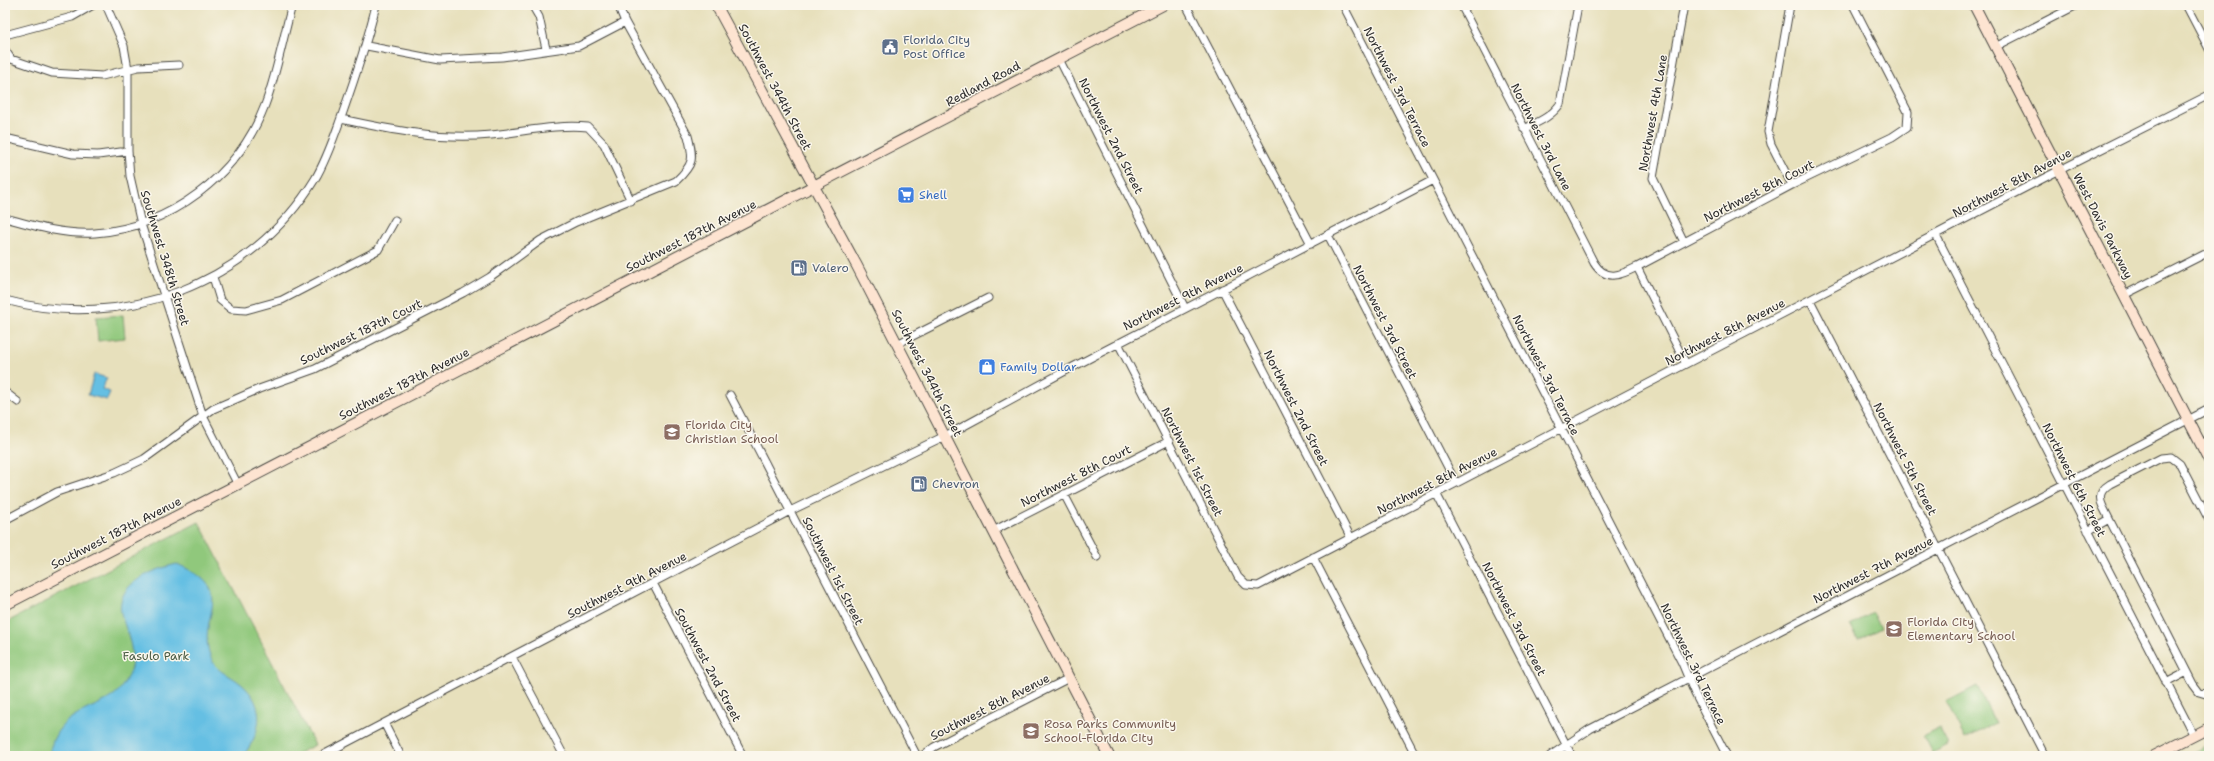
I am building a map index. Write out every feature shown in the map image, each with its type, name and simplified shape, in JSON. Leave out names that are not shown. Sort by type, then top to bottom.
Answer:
[{"type":"street","points":[[5,35],[72,17],[93,5]]},
{"type":"street","name":"Southwest 348th Street","points":[[106,5],[124,46],[128,69],[128,151],[130,176],[141,224],[203,416],[238,485]]},
{"type":"street","points":[[5,218],[58,231],[87,232],[141,224],[173,210],[198,194],[215,180],[248,140],[265,105],[292,5]]},
{"type":"street","points":[[5,300],[24,305],[76,310],[118,308],[165,297],[213,277],[260,244],[296,206],[315,179],[327,158],[367,46],[376,5]]},
{"type":"street","points":[[532,5],[540,17],[546,50]]},
{"type":"street","points":[[367,46],[440,60],[502,57],[579,46],[624,22],[618,5]]},
{"type":"street","name":"Southwest 344th Street","points":[[716,5],[897,344],[1109,756]]},
{"type":"street","name":"Redland Road","points":[[814,187],[1163,5]]},
{"type":"street","points":[[1186,5],[1311,244]]},
{"type":"street","name":"Northwest 3rd Terrace","points":[[1343,5],[1727,756]]},
{"type":"street","name":"Northwest 3rd Lane","points":[[1461,5],[1594,263],[1606,275]]},
{"type":"street","points":[[1524,129],[1548,117],[1555,112],[1560,104],[1578,5]]},
{"type":"street","name":"Northwest 4th Lane","points":[[1684,5],[1652,178],[1684,242]]},
{"type":"street","points":[[1790,5],[1768,132],[1770,144],[1792,185]]},
{"type":"street","name":"Northwest 8th Court","points":[[1606,275],[1621,274],[1637,267],[1792,185],[1892,137],[1907,127],[1908,112],[1853,5]]},
{"type":"street","name":"West Davis Parkway","points":[[1974,5],[2209,460]]},
{"type":"street","points":[[1995,47],[2078,5]]},
{"type":"street","points":[[2186,5],[2209,49]]},
{"type":"street","name":"Southwest 187th Court","points":[[5,520],[57,492],[114,473],[144,459],[203,416],[224,403],[315,369],[463,293],[490,277],[541,240],[576,222],[631,201],[676,181],[688,170],[693,157],[688,136],[624,22]]},
{"type":"street","points":[[5,50],[11,59],[52,73],[102,76],[128,69],[179,65]]},
{"type":"street","name":"Northwest 2nd Street","points":[[1060,59],[1185,308]]},
{"type":"street","name":"Northwest 8th Avenue","points":[[1250,586],[1261,585],[1456,482],[2060,170],[2209,95]]},
{"type":"street","points":[[341,119],[387,130],[430,136],[491,135],[566,125],[588,127],[604,144],[631,201]]},
{"type":"street","points":[[5,138],[74,154],[98,155],[128,151]]},
{"type":"street","name":"Northwest 9th Avenue","points":[[944,436],[1118,343],[1433,180]]},
{"type":"street","name":"Southwest 187th Avenue","points":[[5,605],[814,187]]},
{"type":"street","points":[[213,277],[220,300],[231,309],[246,310],[282,300],[378,250],[395,220]]},
{"type":"street","name":"Northwest 3rd Street","points":[[1328,235],[1456,482]]},
{"type":"street","name":"Northwest 6th Street","points":[[1936,235],[2194,736]]},
{"type":"street","points":[[2124,295],[2209,252]]},
{"type":"street","points":[[1637,267],[1686,364]]},
{"type":"street","name":"Northwest 2nd Street","points":[[1222,289],[1351,538]]},
{"type":"street","points":[[897,344],[988,298]]},
{"type":"street","name":"Northwest 5th Street","points":[[1810,300],[2045,756]]},
{"type":"street","name":"Northwest 1st Street","points":[[1118,343],[1238,577],[1241,582],[1250,586]]},
{"type":"street","points":[[5,392],[18,402]]},
{"type":"street","name":"Southwest 1st Street","points":[[730,395],[917,756]]},
{"type":"street","name":"Northwest 7th Avenue","points":[[1550,756],[1590,729],[2063,483],[2209,409]]},
{"type":"street","name":"Southwest 9th Avenue","points":[[321,756],[790,511],[944,436]]},
{"type":"street","name":"Northwest 8th Court","points":[[993,531],[1169,440]]},
{"type":"street","points":[[2209,520],[2180,464],[2174,458],[2167,456],[2103,488],[2100,495],[2100,502],[2187,672],[2199,692],[2209,695]]},
{"type":"street","name":"Northwest 3rd Street","points":[[1436,493],[1572,756]]},
{"type":"street","points":[[1064,494],[1097,557]]},
{"type":"street","points":[[2088,531],[2109,519]]},
{"type":"street","points":[[1313,557],[1416,756]]},
{"type":"street","name":"Southwest 2nd Street","points":[[653,583],[743,756]]},
{"type":"street","points":[[512,656],[564,756]]},
{"type":"street","points":[[2166,683],[2187,672]]},
{"type":"street","name":"Southwest 8th Avenue","points":[[922,756],[934,747],[1069,678]]},
{"type":"street","points":[[384,723],[401,756]]},
{"type":"street","points":[[2154,756],[2209,728]]},
{"type":"green space","points":[[123,315],[125,338],[98,341],[96,317]]},
{"type":"green space","name":"Fasulo Park","points":[[199,522],[315,745],[293,756],[5,756],[5,623]]},
{"type":"green space","points":[[1873,613],[1881,628],[1858,640],[1850,625]]},
{"type":"green space","points":[[1977,686],[1996,723],[1965,739],[1946,702]]},
{"type":"green space","points":[[1939,728],[1948,745],[1932,753],[1923,736]]},
{"type":"green space","points":[[2209,744],[2209,756],[2186,756]]},
{"type":"water","points":[[94,374],[107,378],[102,389],[110,392],[107,400],[88,395]]},
{"type":"water","points":[[177,564],[197,574],[208,585],[212,595],[207,643],[213,662],[218,668],[246,688],[253,697],[257,706],[259,716],[258,726],[250,746],[243,756],[49,756],[54,739],[62,726],[72,717],[107,700],[117,693],[128,675],[131,666],[132,654],[121,613],[121,602],[124,593],[138,579],[168,566]]},
{"type":"place","name":"Florida City Post Office","points":[[890,47]]},
{"type":"place","name":"Shell","points":[[906,195]]},
{"type":"place","name":"Valero","points":[[799,268]]},
{"type":"place","name":"Family Dollar","points":[[987,367]]},
{"type":"place","name":"Florida City Christian School","points":[[672,432]]},
{"type":"place","name":"Chevron","points":[[919,484]]},
{"type":"place","name":"Florida City Elementary School","points":[[1894,629]]},
{"type":"place","name":"Rosa Parks Community School-Florida City","points":[[1031,731]]}]
